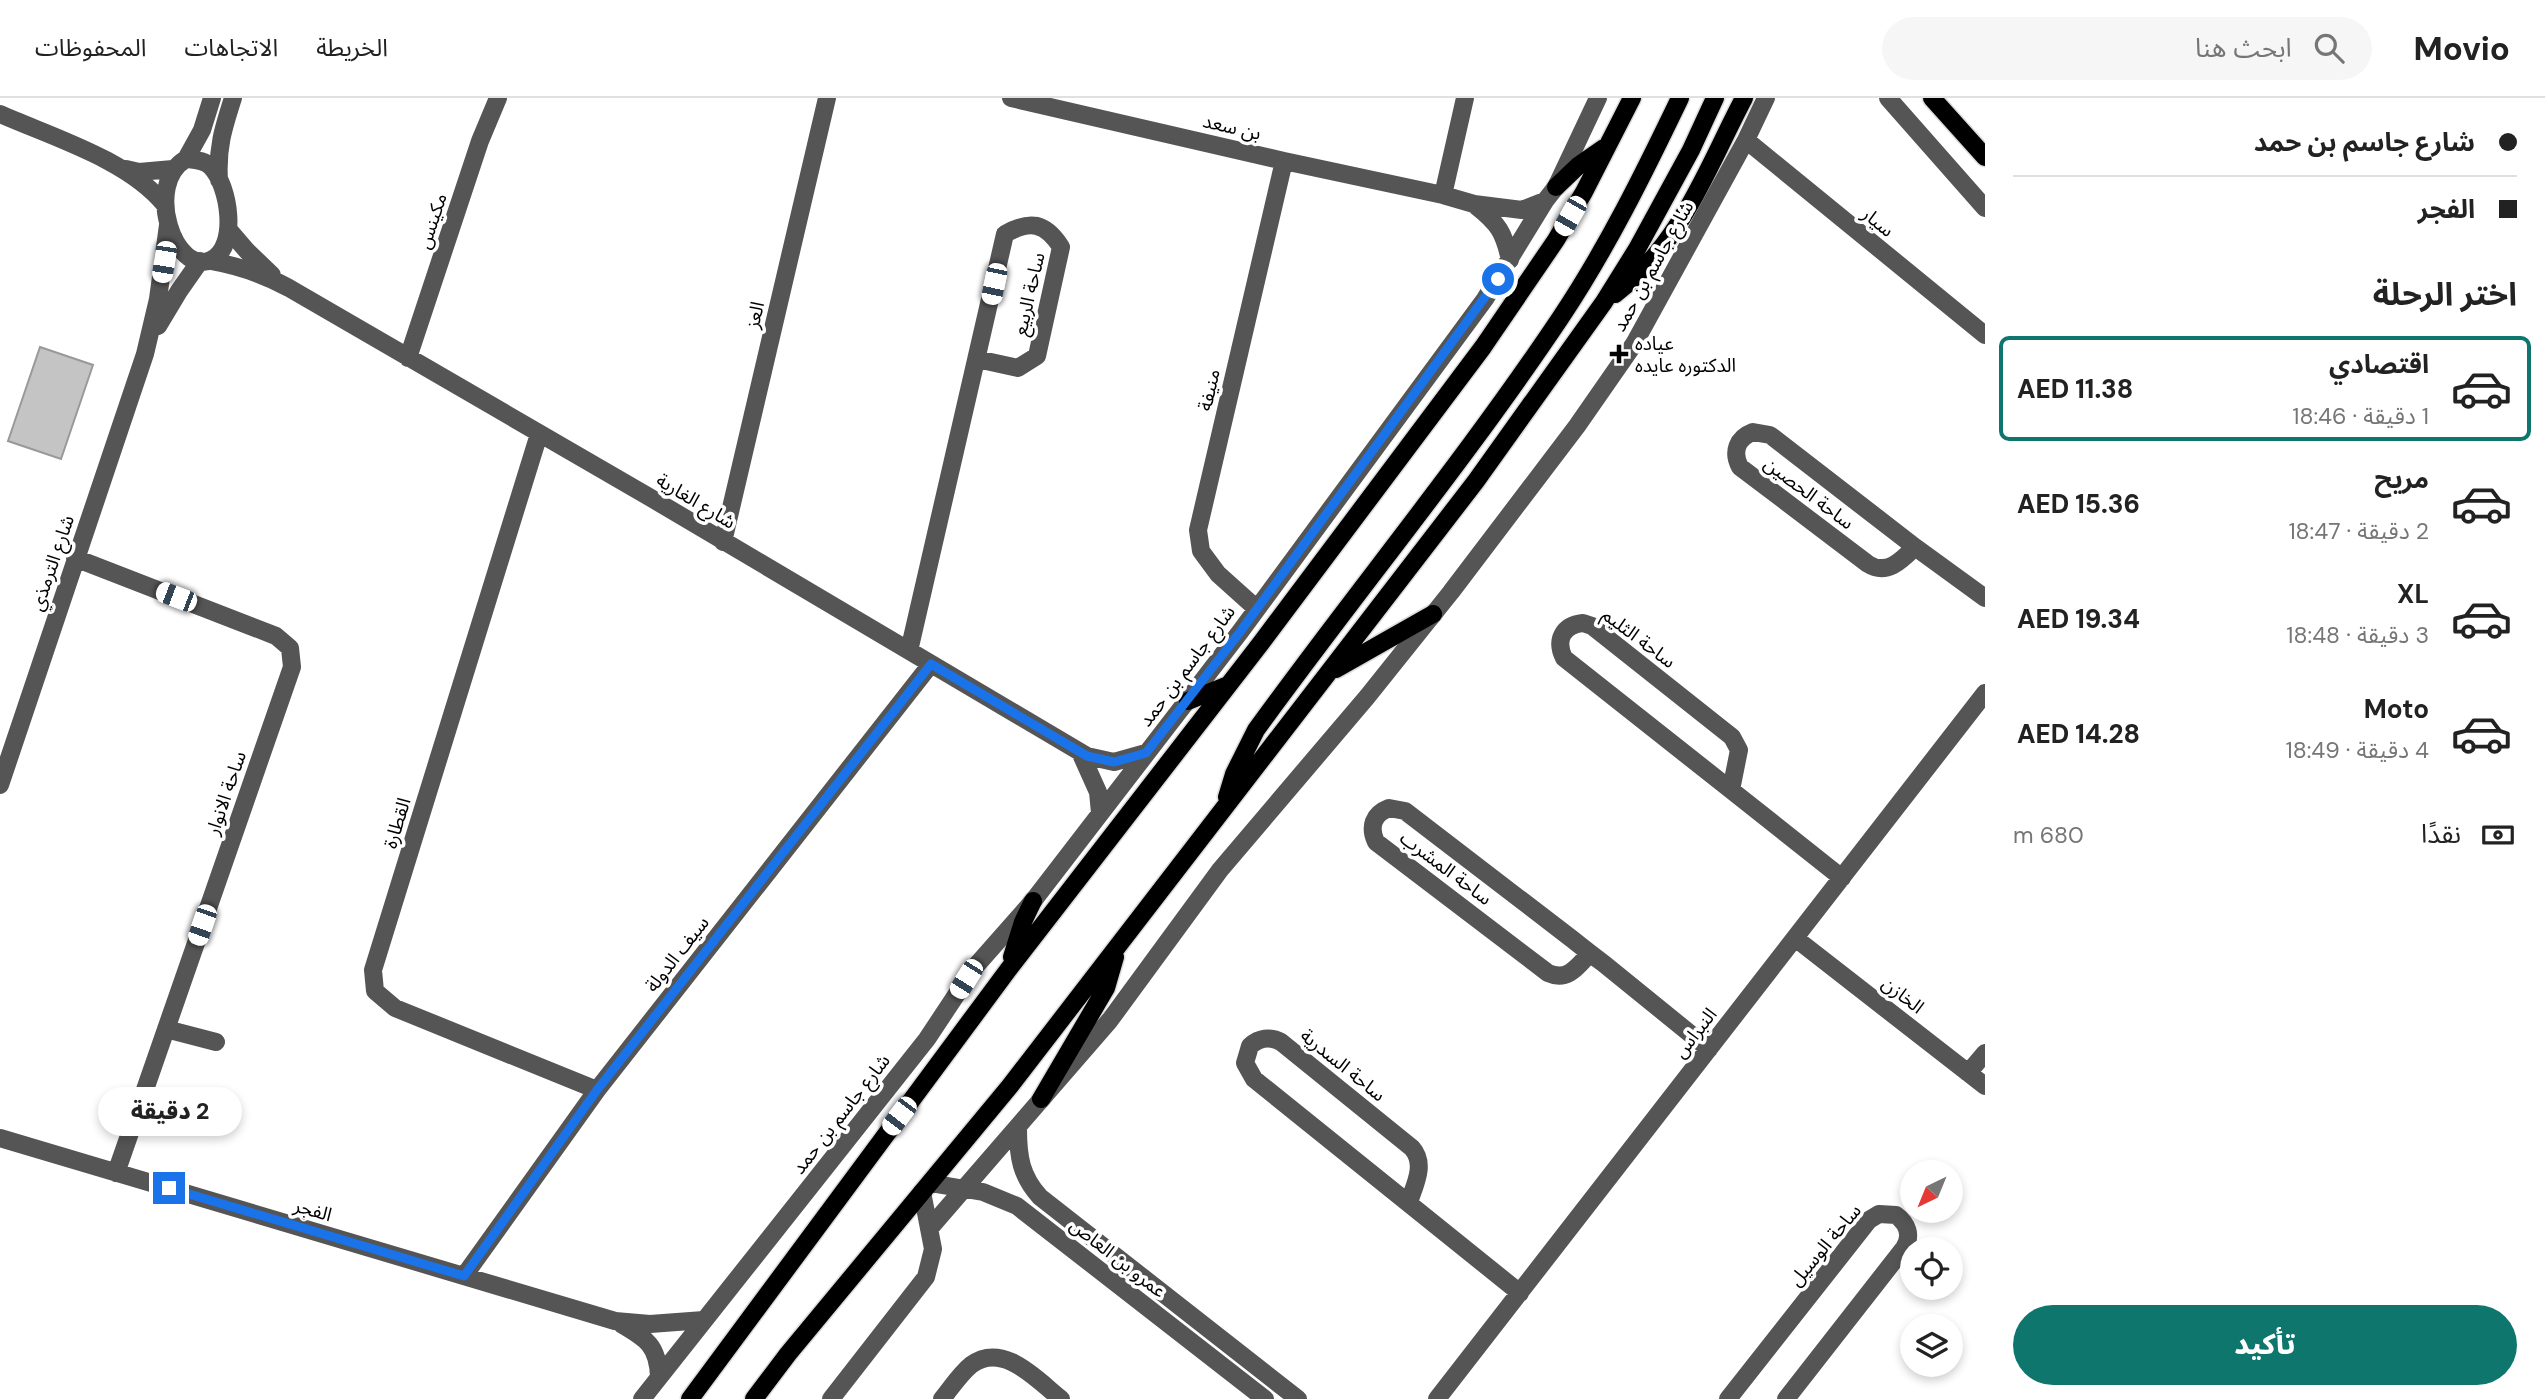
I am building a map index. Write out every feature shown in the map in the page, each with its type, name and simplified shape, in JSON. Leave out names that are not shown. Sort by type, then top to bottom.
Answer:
[{"type":"main road","points":[[690,1399],[1008,970],[1228,685],[1483,347],[1556,240],[1632,98]]},
{"type":"main road","points":[[1223,810],[1234,774],[1256,730],[1511,389],[1562,316],[1611,234],[1680,98]]},
{"type":"main road","name":"شارع جاسم بن حمد","points":[[754,1399],[788,1354],[1010,1086],[1476,481],[1604,302],[1649,227],[1716,98]]},
{"type":"main road","points":[[1604,302],[1648,265],[1674,233],[1701,186],[1744,98]]},
{"type":"main road","points":[[1931,98],[1985,157]]},
{"type":"main road","points":[[1550,194],[1578,166],[1606,146]]},
{"type":"main road","points":[[1326,675],[1433,614]]},
{"type":"main road","points":[[1188,701],[1228,685]]},
{"type":"main road","points":[[1008,970],[1023,922],[1033,901]]},
{"type":"main road","points":[[1041,1099],[1106,988],[1117,948]]},
{"type":"main road","points":[[704,1399],[708,1377]]},
{"type":"street","points":[[212,98],[202,130],[165,190],[164,205],[168,225],[179,249],[188,257],[205,261],[223,248],[229,230],[227,209],[219,180],[218,156],[220,139],[233,98]]},
{"type":"street","name":"مكينس","points":[[408,358],[480,141],[498,98]]},
{"type":"street","name":"العز","points":[[723,542],[827,98]]},
{"type":"street","name":"بن سعد","points":[[1011,98],[1474,204],[1521,210],[1550,194]]},
{"type":"street","points":[[1443,195],[1465,98]]},
{"type":"street","name":"شارع جاسم بن حمد","points":[[642,1399],[927,1039],[974,968],[1033,901],[1188,701],[1485,299],[1550,194],[1598,98]]},
{"type":"street","name":"شارع جاسم بن حمد","points":[[929,1229],[1110,1020],[1220,870],[1367,697],[1577,426],[1634,344],[1746,140],[1766,98]]},
{"type":"street","points":[[1888,98],[1985,208]]},
{"type":"street","points":[[0,114],[123,168],[139,172],[200,160],[211,166],[219,180]]},
{"type":"street","name":"سيار","points":[[1746,140],[1985,335]]},
{"type":"street","name":"منيفة","points":[[1257,609],[1218,574],[1201,551],[1198,530],[1284,161]]},
{"type":"street","points":[[123,168],[148,186],[164,205]]},
{"type":"street","points":[[1474,204],[1495,221],[1505,237],[1510,260]]},
{"type":"street","name":"شارع الترمذي","points":[[0,785],[5,751],[145,354],[162,281],[168,225]]},
{"type":"street","name":"ساحة الربيع","points":[[909,651],[1005,234],[1019,226],[1037,225],[1052,233],[1061,247],[1037,356],[1018,368],[977,359]]},
{"type":"street","name":"شارع الغارية","points":[[229,230],[267,271],[289,288]]},
{"type":"street","name":"شارع الغارية","points":[[205,261],[238,266],[289,288],[1080,752],[1104,761],[1124,760],[1146,753]]},
{"type":"street","name":"شارع الترمذي","points":[[145,354],[169,306],[205,261]]},
{"type":"street","name":"ساحة الحصين","points":[[1915,547],[1891,566],[1874,568],[1740,467],[1736,458],[1739,442],[1753,432],[1770,435],[1985,598]]},
{"type":"street","name":"القطارة","points":[[539,434],[373,970],[375,991],[395,1008],[597,1090]]},
{"type":"street","name":"ساحة الانوار","points":[[75,558],[276,636],[290,648],[292,667],[116,1172]]},
{"type":"street","name":"ساحة الثليم","points":[[1731,790],[1739,750],[1732,737],[1588,624],[1573,624],[1564,631],[1560,647],[1568,662],[1842,878]]},
{"type":"street","name":"سيف الدولة","points":[[464,1276],[597,1090],[931,664]]},
{"type":"street","name":"النبراس","points":[[1437,1399],[1985,694]]},
{"type":"street","points":[[1080,752],[1098,792],[1100,813]]},
{"type":"street","name":"ساحة المشرب","points":[[1590,953],[1567,975],[1555,976],[1548,973],[1376,842],[1372,827],[1375,817],[1389,808],[1405,811],[1590,953],[1709,1049]]},
{"type":"street","name":"الخازن","points":[[1795,938],[1985,1086]]},
{"type":"street","points":[[166,1029],[216,1042]]},
{"type":"street","name":"ساحة السدرية","points":[[1409,1202],[1420,1162],[1412,1148],[1280,1042],[1270,1038],[1254,1043],[1245,1058],[1247,1069],[1254,1079],[1520,1293]]},
{"type":"street","points":[[1969,1073],[1985,1053]]},
{"type":"street","name":"عمرو بن العاص","points":[[1018,1129],[1018,1154],[1026,1180],[1040,1197],[1298,1399]]},
{"type":"street","name":"الفجر","points":[[0,1138],[615,1321],[650,1324],[704,1320]]},
{"type":"street","points":[[831,1399],[926,1278],[933,1249],[926,1187]]},
{"type":"street","name":"عمرو بن العاص","points":[[926,1187],[983,1192],[1009,1201],[1265,1399]]},
{"type":"street","name":"ساحة الوسيل","points":[[1728,1399],[1869,1220],[1879,1214],[1896,1215],[1907,1228],[1907,1244],[1786,1399]]},
{"type":"street","points":[[1089,1262],[1102,1245]]},
{"type":"street","name":"الفجر","points":[[615,1321],[649,1342],[658,1360],[659,1377]]},
{"type":"street","points":[[942,1399],[968,1367],[988,1357],[1012,1361],[1061,1399]]},
{"type":"building","points":[[40,347],[93,365],[61,459],[8,441]]},
{"type":"place","name":"عياده الدكتوره عايده","points":[[1619,354]]},
{"type":"route","points":[[169,1188],[464,1276],[597,1090],[931,664],[1096,760],[1114,762],[1146,753],[1240,632],[1498,279]]}]
